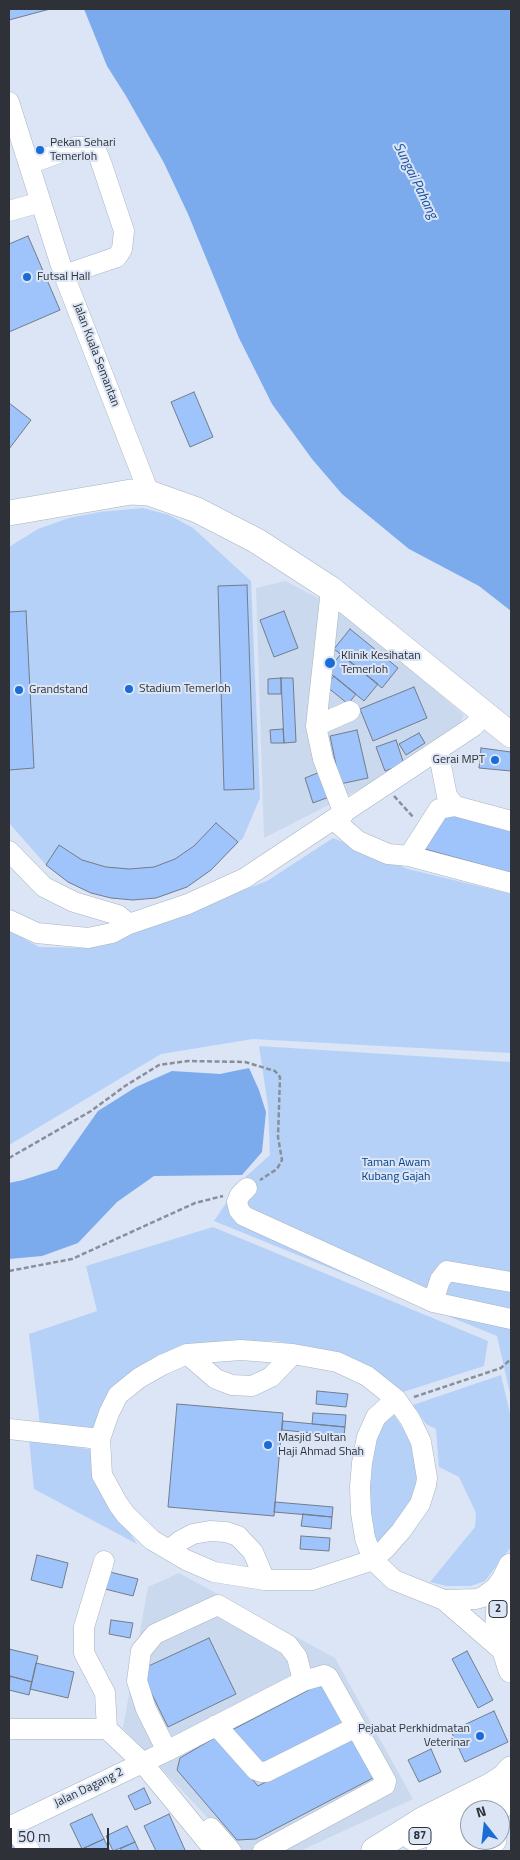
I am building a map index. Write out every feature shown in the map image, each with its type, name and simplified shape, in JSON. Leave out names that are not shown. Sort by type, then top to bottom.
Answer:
[{"type":"main road","points":[[9,513],[116,494],[149,493],[170,499],[225,524],[287,560],[331,590],[511,735]]},
{"type":"main road","name":"2","points":[[508,1662],[498,1622],[498,1606],[500,1589],[510,1569]]},
{"type":"main road","points":[[372,1851],[422,1820],[490,1786],[504,1777],[511,1769]]},
{"type":"main road","name":"87","points":[[372,1851],[460,1824]]},
{"type":"main road","name":"87","points":[[439,1851],[460,1847]]},
{"type":"street","name":"Jalan Kuala Semantan","points":[[9,102],[15,144],[29,164],[64,275],[149,493]]},
{"type":"street","points":[[29,164],[75,148],[87,146],[96,150],[124,231],[122,249],[117,257],[64,275]]},
{"type":"street","points":[[9,211],[41,202]]},
{"type":"street","points":[[331,590],[316,726],[323,760],[339,817],[358,840],[388,854],[409,856],[511,882]]},
{"type":"street","points":[[316,726],[350,711]]},
{"type":"street","points":[[9,920],[37,933],[88,938],[112,933],[129,924],[188,904],[245,878],[474,726],[484,714]]},
{"type":"street","points":[[438,750],[447,796],[455,806]]},
{"type":"street","points":[[409,856],[439,809],[455,806],[511,821]]},
{"type":"street","points":[[9,852],[44,887],[74,902],[118,915],[129,924]]},
{"type":"street","points":[[247,1188],[240,1194],[237,1202],[239,1210],[244,1216],[433,1302],[511,1319]]},
{"type":"street","points":[[433,1302],[440,1280],[447,1271],[511,1282]]},
{"type":"street","points":[[241,1350],[293,1354],[337,1362],[367,1376],[397,1401],[410,1419],[420,1442],[427,1478],[420,1504],[386,1548],[373,1560],[312,1580],[265,1580],[214,1572],[186,1560],[152,1540],[126,1515],[102,1475],[100,1439],[109,1413],[118,1395],[139,1378],[187,1354],[241,1350]]},
{"type":"street","points":[[187,1354],[216,1379],[232,1385],[252,1386],[271,1377],[293,1354]]},
{"type":"street","points":[[397,1401],[376,1417],[367,1438],[362,1463],[360,1487],[361,1513],[365,1538],[373,1560],[394,1580],[444,1600],[508,1662]]},
{"type":"street","points":[[9,1429],[100,1439]]},
{"type":"street","points":[[169,1550],[193,1534],[210,1531],[232,1534],[238,1536],[253,1552],[265,1580]]},
{"type":"street","points":[[104,1561],[84,1627],[84,1653],[105,1693],[107,1729]]},
{"type":"street","points":[[444,1600],[483,1597],[495,1588],[510,1569]]},
{"type":"street","points":[[215,1851],[154,1757],[146,1709],[136,1681],[141,1651],[155,1634],[218,1605],[288,1645],[297,1657],[303,1681]]},
{"type":"street","name":"Jalan Dagang 2","points":[[10,1826],[154,1757],[303,1681],[324,1675],[328,1677],[356,1726]]},
{"type":"street","points":[[216,1725],[256,1770],[262,1772],[266,1772],[356,1726],[386,1781],[385,1785],[263,1851]]},
{"type":"street","points":[[9,1729],[107,1729],[154,1757],[232,1851]]},
{"type":"street","points":[[10,1826],[30,1851]]},
{"type":"path","points":[[385,786],[417,821],[428,826]]},
{"type":"path","points":[[9,1158],[91,1111],[125,1086],[159,1065],[188,1060],[245,1062],[275,1070],[280,1077],[278,1137],[282,1160],[277,1169],[247,1188],[195,1203],[72,1259],[9,1271]]},
{"type":"path","points":[[397,1401],[501,1368],[511,1359]]},
{"type":"shaded area","name":"Klinik Kesihatan Temerloh","points":[[285,581],[341,610],[464,715],[458,728],[403,767],[264,838],[256,588]]},
{"type":"shaded area","points":[[179,1573],[335,1658],[413,1799],[300,1851],[239,1851],[123,1728],[148,1587]]},
{"type":"green space","points":[[143,508],[169,515],[193,528],[251,581],[260,798],[243,838],[211,870],[187,887],[156,898],[133,900],[111,898],[91,893],[68,882],[46,865],[9,823],[9,547],[38,529],[69,518],[100,512]]},
{"type":"green space","points":[[333,838],[408,869],[511,894],[511,1053],[253,1039],[161,1054],[9,1145],[9,930],[39,947],[89,948],[267,881]]},
{"type":"green space","name":"Taman Awam Kubang Gajah","points":[[259,1046],[511,1062],[511,1398],[497,1336],[214,1221],[241,1181],[270,1155],[268,1106]]},
{"type":"green space","points":[[213,1227],[488,1341],[484,1366],[400,1393],[345,1354],[275,1341],[193,1344],[158,1355],[115,1385],[96,1429],[40,1425],[29,1334],[97,1311],[86,1266]]},
{"type":"green space","points":[[501,1375],[511,1418],[511,1547],[485,1581],[471,1586],[447,1586],[430,1582],[475,1527],[476,1513],[459,1477],[439,1467],[436,1429],[426,1424],[413,1405]]},
{"type":"green space","points":[[393,1413],[414,1446],[418,1470],[417,1493],[375,1554],[365,1487],[380,1419]]},
{"type":"green space","points":[[29,1439],[93,1450],[95,1479],[137,1544],[34,1489]]},
{"type":"water","name":"Sungai Pahang","points":[[84,9],[511,9],[511,611],[479,586],[409,549],[342,494],[312,459],[272,404],[239,338],[188,214],[164,163],[107,66]]},
{"type":"water","points":[[249,1068],[266,1112],[262,1152],[242,1175],[154,1176],[117,1202],[78,1243],[42,1256],[9,1259],[9,1183],[57,1169],[98,1111],[136,1087],[172,1071],[220,1074]]},
{"type":"building","points":[[9,9],[50,9],[9,20]]},
{"type":"building","name":"Futsal Hall","points":[[28,236],[60,310],[9,332],[9,244]]},
{"type":"building","points":[[194,392],[213,437],[190,447],[171,402]]},
{"type":"building","points":[[9,403],[31,420],[9,449]]},
{"type":"building","points":[[247,585],[254,789],[224,790],[218,586]]},
{"type":"building","name":"Grandstand","points":[[26,611],[34,768],[9,770],[9,612]]},
{"type":"building","points":[[284,611],[298,648],[274,657],[260,620]]},
{"type":"building","points":[[350,629],[398,668],[382,688],[334,649]]},
{"type":"building","points":[[341,654],[378,684],[364,701],[327,671]]},
{"type":"building","points":[[334,676],[356,694],[348,704],[326,686]]},
{"type":"building","points":[[281,678],[281,694],[268,694],[268,679]]},
{"type":"building","points":[[281,678],[293,678],[296,742],[284,743]]},
{"type":"building","points":[[414,687],[427,718],[373,741],[360,709]]},
{"type":"building","points":[[283,729],[284,743],[271,743],[270,730]]},
{"type":"building","points":[[357,730],[368,778],[340,784],[330,736]]},
{"type":"building","points":[[419,733],[425,743],[406,755],[399,744]]},
{"type":"building","points":[[396,740],[404,764],[385,771],[376,747]]},
{"type":"building","name":"Gerai MPT","points":[[481,748],[511,752],[511,771],[479,768]]},
{"type":"building","points":[[320,772],[329,797],[313,803],[305,778]]},
{"type":"building","points":[[446,812],[511,829],[511,873],[421,848]]},
{"type":"building","points":[[216,823],[238,842],[211,870],[187,887],[156,898],[133,900],[111,898],[91,893],[68,882],[46,865],[59,845],[82,860],[106,867],[129,869],[154,867],[175,859],[194,846]]},
{"type":"building","points":[[317,1391],[348,1394],[346,1407],[316,1404]]},
{"type":"building","points":[[177,1404],[283,1413],[274,1516],[168,1507]]},
{"type":"building","points":[[313,1413],[346,1415],[345,1427],[312,1424]]},
{"type":"building","points":[[283,1421],[345,1427],[344,1436],[282,1430]]},
{"type":"building","points":[[275,1502],[333,1507],[332,1517],[274,1512]]},
{"type":"building","points":[[303,1514],[332,1517],[331,1529],[301,1526]]},
{"type":"building","points":[[301,1536],[330,1538],[329,1551],[300,1549]]},
{"type":"building","points":[[37,1555],[68,1563],[62,1588],[31,1580]]},
{"type":"building","points":[[110,1572],[138,1579],[133,1596],[105,1589]]},
{"type":"building","points":[[111,1620],[133,1623],[130,1638],[109,1634]]},
{"type":"building","points":[[209,1638],[236,1694],[168,1727],[140,1670]]},
{"type":"building","points":[[9,1649],[38,1656],[32,1682],[9,1676]]},
{"type":"building","points":[[467,1651],[493,1700],[478,1708],[452,1659]]},
{"type":"building","points":[[36,1663],[74,1672],[68,1698],[30,1689]]},
{"type":"building","points":[[10,1676],[32,1682],[29,1695],[9,1690]]},
{"type":"building","points":[[324,1682],[345,1722],[262,1765],[230,1731]]},
{"type":"building","name":"Pejabat Perkhidmatan Veterinar","points":[[494,1711],[508,1742],[465,1762],[451,1731]]},
{"type":"building","points":[[216,1737],[258,1786],[352,1737],[373,1778],[256,1839],[237,1840],[177,1770],[180,1758]]},
{"type":"building","points":[[431,1749],[441,1772],[419,1782],[408,1760]]},
{"type":"building","points":[[144,1788],[151,1803],[135,1810],[128,1796]]},
{"type":"building","points":[[92,1814],[104,1839],[82,1849],[70,1824]]},
{"type":"building","points":[[169,1814],[185,1850],[156,1851],[144,1826]]},
{"type":"building","points":[[127,1826],[135,1842],[113,1851],[106,1836]]},
{"type":"building","points":[[9,1838],[20,1851],[9,1851]]},
{"type":"building","points":[[104,1839],[110,1851],[83,1851],[82,1849]]},
{"type":"building","points":[[135,1842],[139,1851],[121,1851],[120,1849]]},
{"type":"place","name":"Pekan Sehari Temerloh","points":[[40,150]]},
{"type":"place","name":"Futsal Hall","points":[[27,277]]},
{"type":"place","name":"Klinik Kesihatan Temerloh","points":[[330,663]]},
{"type":"place","name":"Stadium Temerloh","points":[[129,689]]},
{"type":"place","name":"Grandstand","points":[[19,690]]},
{"type":"place","name":"Gerai MPT","points":[[495,760]]},
{"type":"place","name":"Masjid Sultan Haji Ahmad Shah","points":[[268,1445]]},
{"type":"place","name":"Pejabat Perkhidmatan Veterinar","points":[[480,1736]]}]
